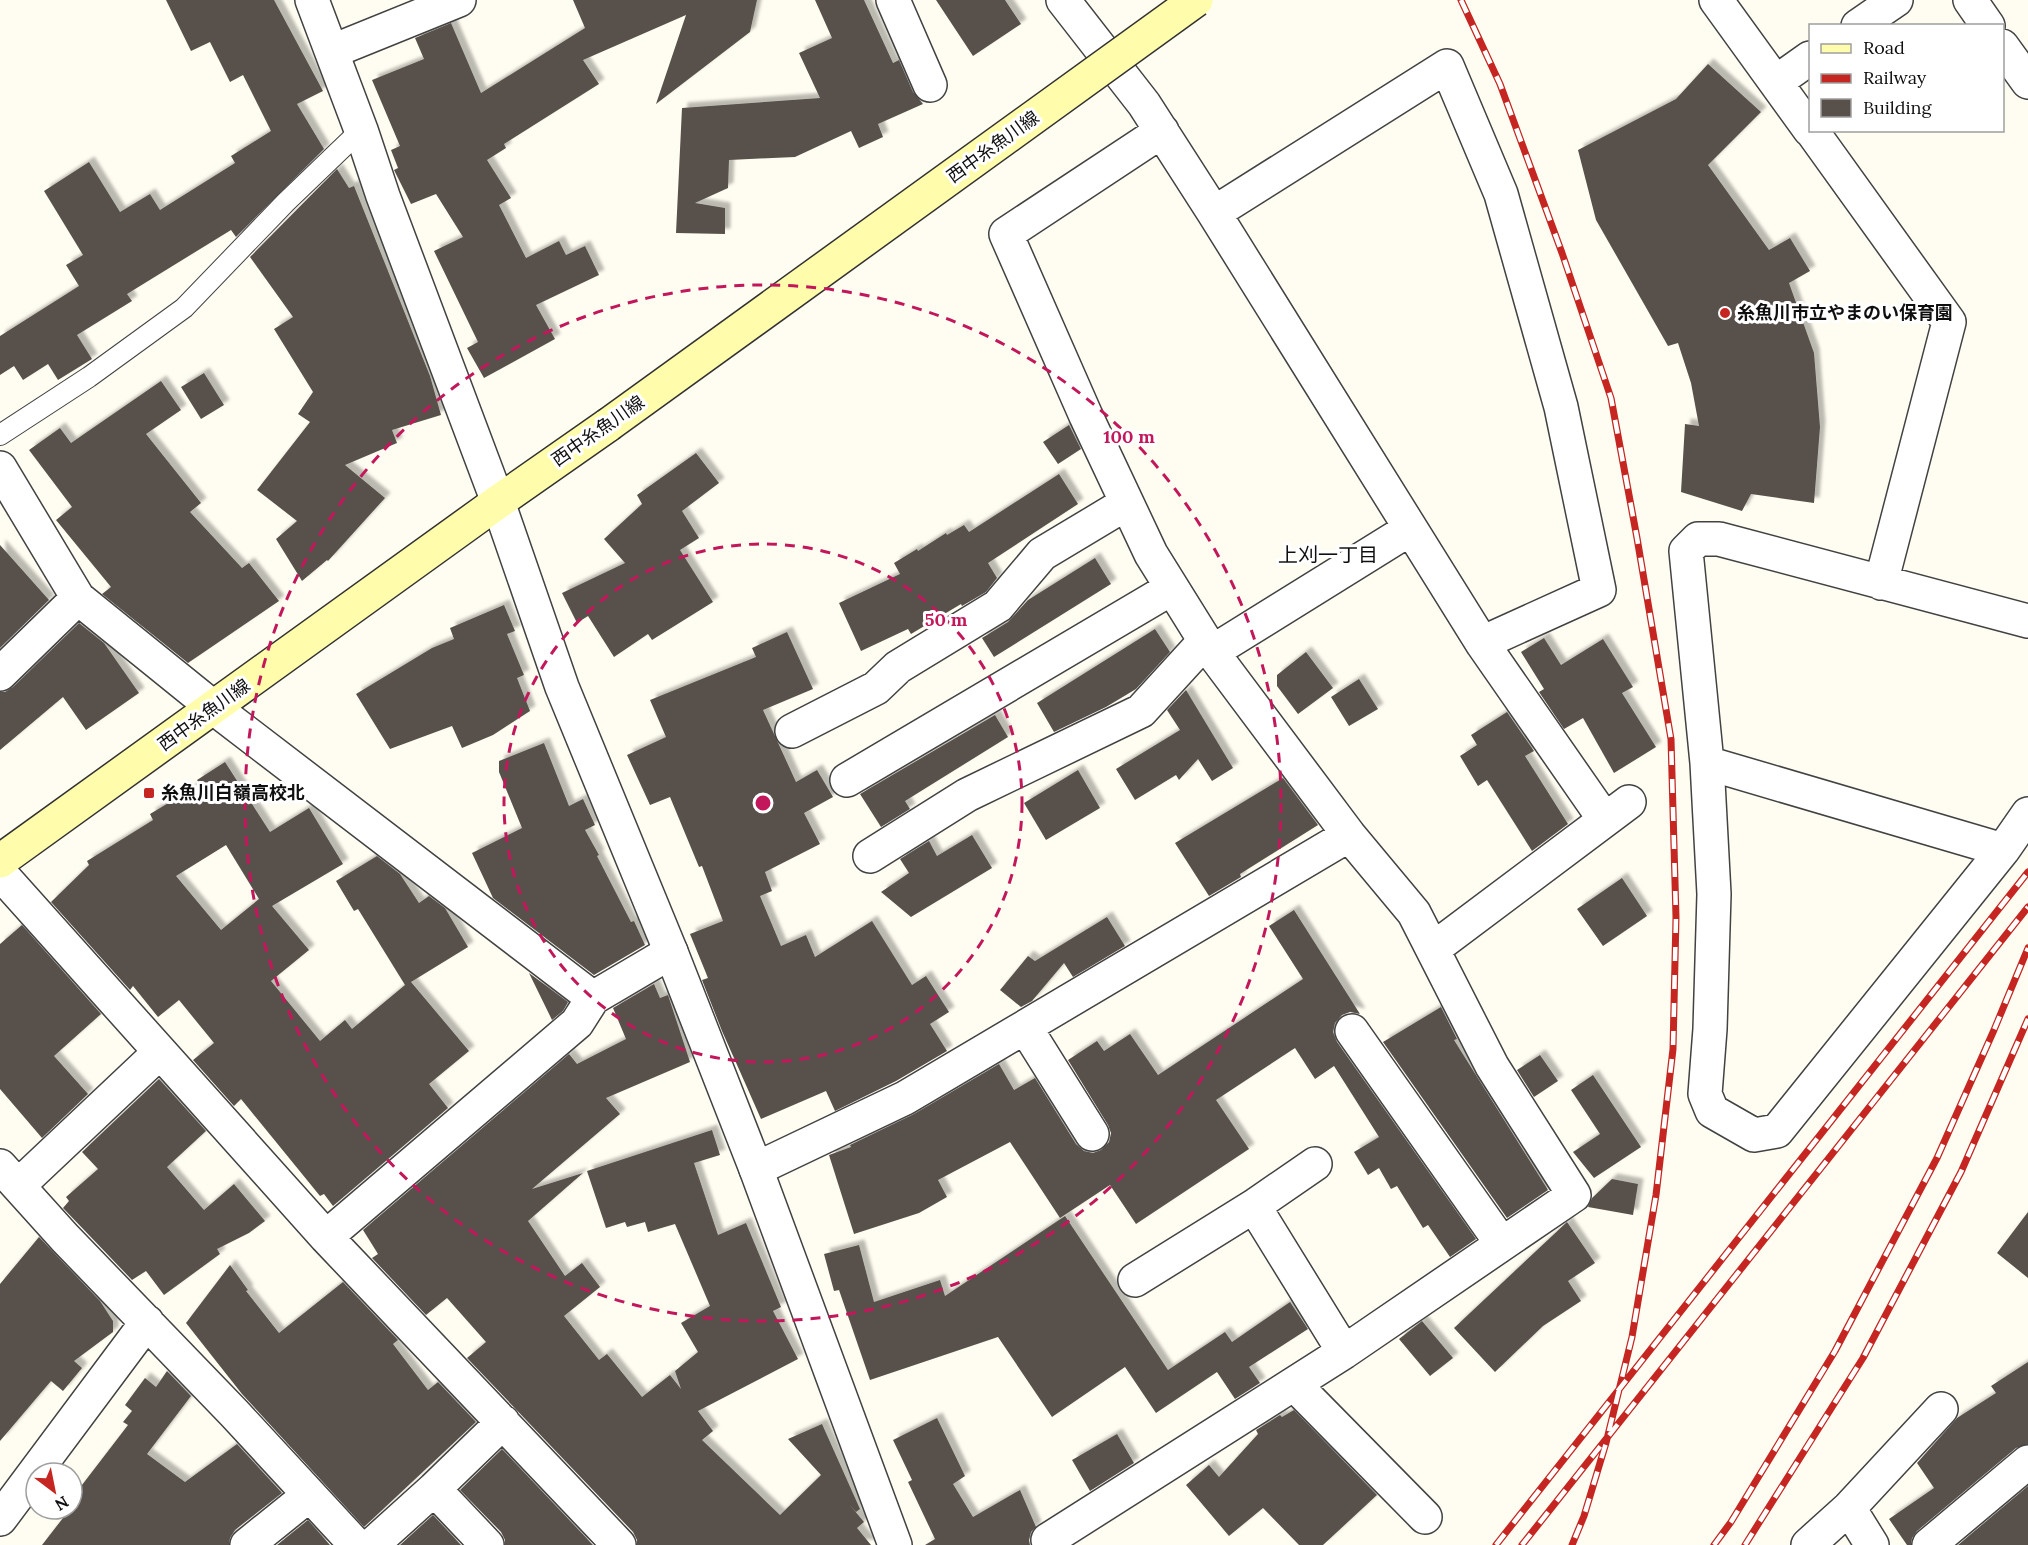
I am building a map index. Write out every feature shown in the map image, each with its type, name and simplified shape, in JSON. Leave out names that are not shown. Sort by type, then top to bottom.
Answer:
[{"type":"main road","name":"西中糸魚川線","points":[[0,861],[1196,0]]},
{"type":"street","points":[[312,0],[333,51],[382,196],[498,502],[562,687],[671,952],[756,1169],[895,1545]]},
{"type":"street","points":[[333,51],[459,0]]},
{"type":"street","points":[[893,0],[930,85]]},
{"type":"street","points":[[1063,0],[1144,104],[1162,131],[1482,643],[1617,811],[1433,950]]},
{"type":"street","points":[[1716,0],[1809,127]]},
{"type":"street","points":[[1861,24],[1896,0]]},
{"type":"street","points":[[1970,0],[1987,24]]},
{"type":"street","points":[[2004,49],[2028,82]]},
{"type":"street","points":[[1776,82],[1809,59]]},
{"type":"street","points":[[1214,213],[1447,66],[1504,205],[1561,407],[1599,590],[1482,643]]},
{"type":"street","points":[[1045,1542],[1344,1352],[1574,1196],[1492,1066],[1414,913],[1349,835],[1208,646],[1151,554],[1086,416],[1006,234],[1162,131]]},
{"type":"street","points":[[1812,132],[1949,322],[1881,583]]},
{"type":"street","points":[[0,468],[78,598],[214,708],[593,998]]},
{"type":"street","points":[[792,730],[876,687],[898,667],[998,606],[1042,554],[1127,503]]},
{"type":"street","points":[[870,856],[967,795],[1141,711],[1208,646],[1410,529]]},
{"type":"street","points":[[2028,621],[1719,539],[1698,539],[1686,551],[1707,763],[1714,894],[1706,1094],[1712,1111],[1754,1135],[1777,1131],[2002,850],[2028,814]]},
{"type":"street","points":[[847,780],[1172,588]]},
{"type":"street","points":[[0,674],[78,598]]},
{"type":"street","points":[[1707,763],[2002,850]]},
{"type":"street","points":[[756,1169],[905,1098],[1349,835]]},
{"type":"street","points":[[0,873],[326,1237],[619,1545]]},
{"type":"street","points":[[326,1237],[577,1023],[593,998],[671,952]]},
{"type":"street","points":[[1025,1027],[1092,1134]]},
{"type":"street","points":[[1352,1031],[1502,1244]]},
{"type":"street","points":[[160,1052],[7,1181],[147,1322],[356,1545]]},
{"type":"street","points":[[1135,1280],[1254,1206],[1315,1164]]},
{"type":"street","points":[[1254,1206],[1344,1352]]},
{"type":"street","points":[[0,1519],[147,1322]]},
{"type":"street","points":[[1294,1384],[1425,1517]]},
{"type":"street","points":[[1809,1545],[1849,1508],[1941,1409]]},
{"type":"street","points":[[372,1545],[434,1489],[502,1422]]},
{"type":"street","points":[[1929,1545],[2028,1462]]},
{"type":"street","points":[[434,1489],[487,1545]]},
{"type":"street","points":[[246,1545],[309,1495]]},
{"type":"street","points":[[1849,1508],[1872,1545]]},
{"type":"lane","points":[[0,435],[89,377],[184,308],[286,202],[361,130]]},
{"type":"building","points":[[166,0],[274,0],[323,91],[297,104],[324,149],[236,237],[231,230],[127,294],[132,301],[77,335],[92,359],[58,380],[48,364],[23,380],[14,366],[0,375],[0,336],[79,286],[66,265],[83,255],[44,191],[89,162],[120,212],[150,194],[160,210],[235,163],[231,156],[271,131],[243,75],[230,82],[210,42],[191,51]]},
{"type":"building","points":[[573,0],[757,0],[750,32],[656,104],[686,15],[583,60],[599,84],[504,144],[506,148],[487,160],[511,198],[499,205],[526,258],[559,241],[566,255],[585,246],[599,275],[536,305],[555,339],[484,378],[467,348],[478,342],[434,251],[463,237],[436,194],[411,204],[394,170],[398,168],[391,150],[400,146],[372,80],[424,59],[415,38],[451,23],[481,93],[585,28]]},
{"type":"building","points":[[815,0],[864,0],[893,63],[899,60],[913,92],[923,104],[878,124],[883,137],[859,148],[851,131],[795,157],[729,160],[728,188],[695,203],[725,208],[725,234],[676,233],[682,108],[820,98],[799,53],[832,38]]},
{"type":"building","points":[[936,0],[1005,0],[1021,24],[973,56]]},
{"type":"building","name":"糸魚川市立やまのい保育園","points":[[1708,64],[1761,112],[1708,165],[1769,250],[1790,238],[1810,271],[1789,283],[1814,353],[1820,427],[1814,503],[1751,494],[1742,511],[1681,492],[1685,424],[1699,426],[1691,383],[1678,343],[1668,346],[1596,220],[1578,150],[1676,99]]},
{"type":"building","points":[[337,169],[349,188],[354,186],[430,376],[441,415],[392,430],[397,443],[345,465],[385,498],[328,561],[302,581],[276,539],[297,521],[257,490],[310,422],[298,414],[313,392],[274,329],[293,317],[250,257]]},
{"type":"building","points":[[204,373],[224,405],[201,419],[181,387]]},
{"type":"building","points":[[161,381],[181,410],[146,434],[201,503],[190,512],[242,568],[249,563],[279,601],[188,663],[102,594],[111,587],[56,520],[72,507],[29,450],[60,428],[71,443]]},
{"type":"building","points":[[1069,425],[1081,449],[1058,464],[1043,442]]},
{"type":"building","points":[[696,453],[719,483],[682,511],[699,538],[680,550],[713,602],[652,640],[648,634],[614,657],[588,616],[577,623],[562,593],[625,563],[604,539],[642,504],[637,495]]},
{"type":"building","points":[[1059,474],[1078,504],[988,563],[997,578],[986,592],[911,634],[908,629],[861,651],[839,603],[900,574],[894,563],[917,549],[918,551],[946,533],[947,535],[964,525],[969,532]]},
{"type":"building","points":[[0,545],[49,600],[0,648]]},
{"type":"building","points":[[1095,558],[1111,584],[994,657],[982,638],[1008,622],[1028,600]]},
{"type":"building","points":[[504,605],[515,631],[507,634],[524,675],[517,678],[530,711],[493,735],[462,748],[452,726],[390,749],[356,694],[432,648],[454,639],[450,628]]},
{"type":"building","points":[[79,623],[104,643],[139,693],[86,730],[63,697],[0,750],[0,692],[13,687]]},
{"type":"building","points":[[1155,629],[1170,652],[1136,689],[1106,707],[1054,732],[1037,703]]},
{"type":"building","points":[[787,632],[813,689],[763,710],[796,782],[817,770],[833,797],[804,813],[820,844],[765,872],[772,891],[760,896],[781,946],[806,935],[815,957],[872,921],[912,985],[926,976],[949,1012],[930,1024],[947,1051],[896,1081],[835,1111],[826,1091],[761,1119],[702,980],[708,978],[690,934],[723,921],[702,866],[699,867],[670,797],[650,805],[627,755],[666,737],[650,700],[756,657],[752,648]]},
{"type":"building","points":[[1544,638],[1561,665],[1603,639],[1633,687],[1622,693],[1656,747],[1614,773],[1583,718],[1564,729],[1539,692],[1544,689],[1521,652]]},
{"type":"building","points":[[1306,652],[1333,688],[1298,714],[1277,686],[1277,675]]},
{"type":"building","points":[[1359,679],[1378,709],[1349,726],[1331,697]]},
{"type":"building","points":[[1186,690],[1233,768],[1212,781],[1198,759],[1179,780],[1176,775],[1135,800],[1116,769],[1180,730],[1167,710]]},
{"type":"building","points":[[1507,712],[1534,751],[1525,756],[1568,824],[1532,851],[1487,780],[1478,786],[1460,756],[1477,745],[1471,735]]},
{"type":"building","points":[[995,715],[1008,737],[905,801],[910,809],[881,827],[860,794]]},
{"type":"building","points":[[544,743],[569,806],[583,799],[595,825],[585,830],[645,945],[594,975],[493,898],[472,853],[522,828],[499,772],[499,761]]},
{"type":"building","points":[[225,762],[270,832],[309,808],[343,864],[272,906],[309,950],[271,981],[320,1041],[345,1020],[352,1029],[405,985],[358,909],[354,911],[336,881],[377,856],[400,874],[419,903],[429,896],[445,908],[468,947],[411,982],[469,1051],[429,1084],[448,1108],[333,1206],[324,1194],[320,1196],[241,1099],[234,1106],[193,1060],[214,1043],[179,1000],[158,1017],[133,986],[130,990],[51,902],[89,865],[87,861],[153,820],[150,814],[200,784],[197,780]],"holes":[[[226,845],[259,899],[221,930],[176,876]]]},
{"type":"building","points":[[1078,770],[1100,808],[1046,840],[1024,803]]},
{"type":"building","points":[[1283,778],[1318,825],[1209,896],[1175,843]]},
{"type":"building","points":[[972,835],[992,868],[911,917],[881,892],[909,873],[900,859],[929,841],[937,856]]},
{"type":"building","points":[[1622,878],[1647,916],[1603,946],[1577,909]]},
{"type":"building","points":[[1294,910],[1360,1014],[1350,1012],[1342,1015],[1335,1023],[1333,1032],[1337,1042],[1476,1239],[1450,1257],[1428,1225],[1423,1228],[1397,1186],[1391,1189],[1379,1168],[1368,1175],[1354,1152],[1379,1137],[1334,1066],[1315,1079],[1295,1048],[1216,1100],[1249,1149],[1136,1224],[1110,1185],[1060,1218],[1010,1142],[938,1180],[947,1197],[919,1213],[854,1234],[829,1155],[851,1147],[850,1145],[914,1114],[999,1064],[1014,1090],[1035,1078],[1076,1144],[1084,1151],[1093,1153],[1101,1150],[1109,1142],[1111,1133],[1068,1060],[1097,1041],[1104,1051],[1130,1034],[1158,1075],[1303,979],[1269,926]]},
{"type":"building","points":[[1107,917],[1125,946],[1073,977],[1064,963],[1032,1001],[1021,1007],[1000,990],[1028,956],[1035,961]]},
{"type":"building","points":[[22,925],[101,1014],[54,1056],[88,1094],[42,1138],[0,1089],[0,944]]},
{"type":"building","points":[[529,973],[568,1002],[563,1011],[552,1020]]},
{"type":"building","points":[[654,984],[660,998],[668,995],[690,1062],[606,1098],[620,1114],[532,1189],[583,1173],[528,1221],[565,1276],[582,1263],[600,1287],[564,1316],[599,1360],[607,1354],[642,1397],[670,1375],[681,1389],[675,1371],[698,1352],[681,1323],[710,1306],[675,1224],[648,1232],[645,1222],[627,1227],[625,1222],[606,1228],[587,1171],[712,1130],[720,1155],[694,1163],[718,1235],[746,1223],[781,1307],[773,1311],[798,1359],[698,1411],[713,1431],[702,1440],[780,1515],[821,1475],[788,1439],[822,1424],[860,1509],[856,1512],[849,1504],[864,1522],[857,1528],[871,1545],[637,1545],[633,1532],[467,1358],[486,1342],[447,1298],[426,1315],[372,1258],[378,1254],[363,1230],[569,1054],[577,1064],[626,1039],[613,1008]]},
{"type":"building","points":[[1441,1007],[1457,1039],[1454,1040],[1548,1190],[1507,1218],[1383,1042]]},
{"type":"building","points":[[1540,1055],[1558,1081],[1534,1097],[1517,1070]]},
{"type":"building","points":[[1593,1075],[1641,1147],[1594,1178],[1573,1152],[1600,1134],[1571,1090]]},
{"type":"building","points":[[159,1079],[206,1131],[167,1167],[204,1210],[234,1184],[265,1221],[249,1233],[217,1249],[220,1254],[164,1295],[146,1271],[132,1280],[63,1208],[69,1201],[66,1197],[98,1169],[82,1152]]},
{"type":"building","points":[[1612,1179],[1638,1184],[1633,1215],[1588,1207],[1592,1198]]},
{"type":"building","points":[[2028,1212],[2028,1278],[1997,1253]]},
{"type":"building","points":[[1065,1216],[1168,1370],[1225,1332],[1232,1342],[1290,1302],[1308,1329],[1249,1367],[1260,1383],[1235,1399],[1217,1372],[1156,1413],[1125,1367],[1052,1417],[998,1337],[870,1380],[839,1290],[834,1291],[824,1254],[859,1245],[874,1302],[940,1280],[945,1296]]},
{"type":"building","points":[[1567,1222],[1595,1263],[1568,1281],[1581,1301],[1543,1326],[1495,1372],[1454,1328]]},
{"type":"building","points":[[39,1237],[100,1301],[113,1321],[113,1332],[74,1361],[82,1368],[63,1391],[51,1381],[0,1441],[0,1284]]},
{"type":"building","points":[[230,1265],[248,1290],[246,1291],[279,1333],[343,1282],[398,1340],[393,1344],[428,1390],[438,1382],[476,1422],[364,1527],[242,1394],[186,1323]]},
{"type":"building","points":[[1422,1321],[1453,1358],[1430,1376],[1399,1339]]},
{"type":"building","points":[[2028,1362],[2028,1444],[2016,1448],[1917,1531],[1912,1538],[1911,1545],[1907,1545],[1889,1519],[1934,1488],[1917,1463],[1957,1418],[1996,1393],[1991,1386]]},
{"type":"building","points":[[167,1371],[191,1396],[147,1454],[185,1482],[237,1444],[282,1493],[235,1530],[229,1545],[42,1545],[61,1521],[84,1521],[84,1482],[128,1425],[123,1422],[132,1411],[125,1405],[145,1378],[156,1387]]},
{"type":"building","points":[[1294,1410],[1377,1495],[1323,1545],[1299,1545],[1263,1508],[1229,1536],[1186,1485],[1209,1465],[1219,1477],[1258,1434],[1256,1430],[1280,1415],[1282,1417]]},
{"type":"building","points":[[937,1418],[965,1476],[953,1484],[973,1517],[1020,1490],[1036,1527],[1031,1532],[1030,1545],[925,1545],[935,1539],[908,1482],[912,1480],[893,1440]]},
{"type":"building","points":[[1117,1434],[1134,1463],[1090,1491],[1072,1460]]},
{"type":"building","points":[[502,1449],[593,1545],[505,1545],[501,1532],[460,1490]]},
{"type":"building","points":[[2028,1486],[2028,1545],[1958,1545]]},
{"type":"building","points":[[433,1515],[461,1545],[400,1545]]},
{"type":"building","points":[[308,1520],[330,1545],[277,1545]]},
{"type":"railway","points":[[1461,0],[1500,84],[1562,253],[1611,398],[1671,739],[1676,917],[1673,1049],[1656,1195],[1632,1337],[1606,1443],[1584,1516],[1572,1545]]},
{"type":"railway","points":[[1496,1545],[2028,872]]},
{"type":"railway","points":[[1522,1545],[2028,907]]},
{"type":"railway","points":[[1714,1545],[1731,1522],[1835,1351],[1937,1158],[2028,948]]},
{"type":"railway","points":[[1745,1545],[1863,1358],[1961,1172],[2028,1019]]},
{"type":"place","name":"糸魚川市立やまのい保育園","points":[[1725,313]]},
{"type":"place","name":"糸魚川白嶺高校北","points":[[149,793]]},
{"type":"district","name":"上刈一丁目","points":[[1328,555]]}]
